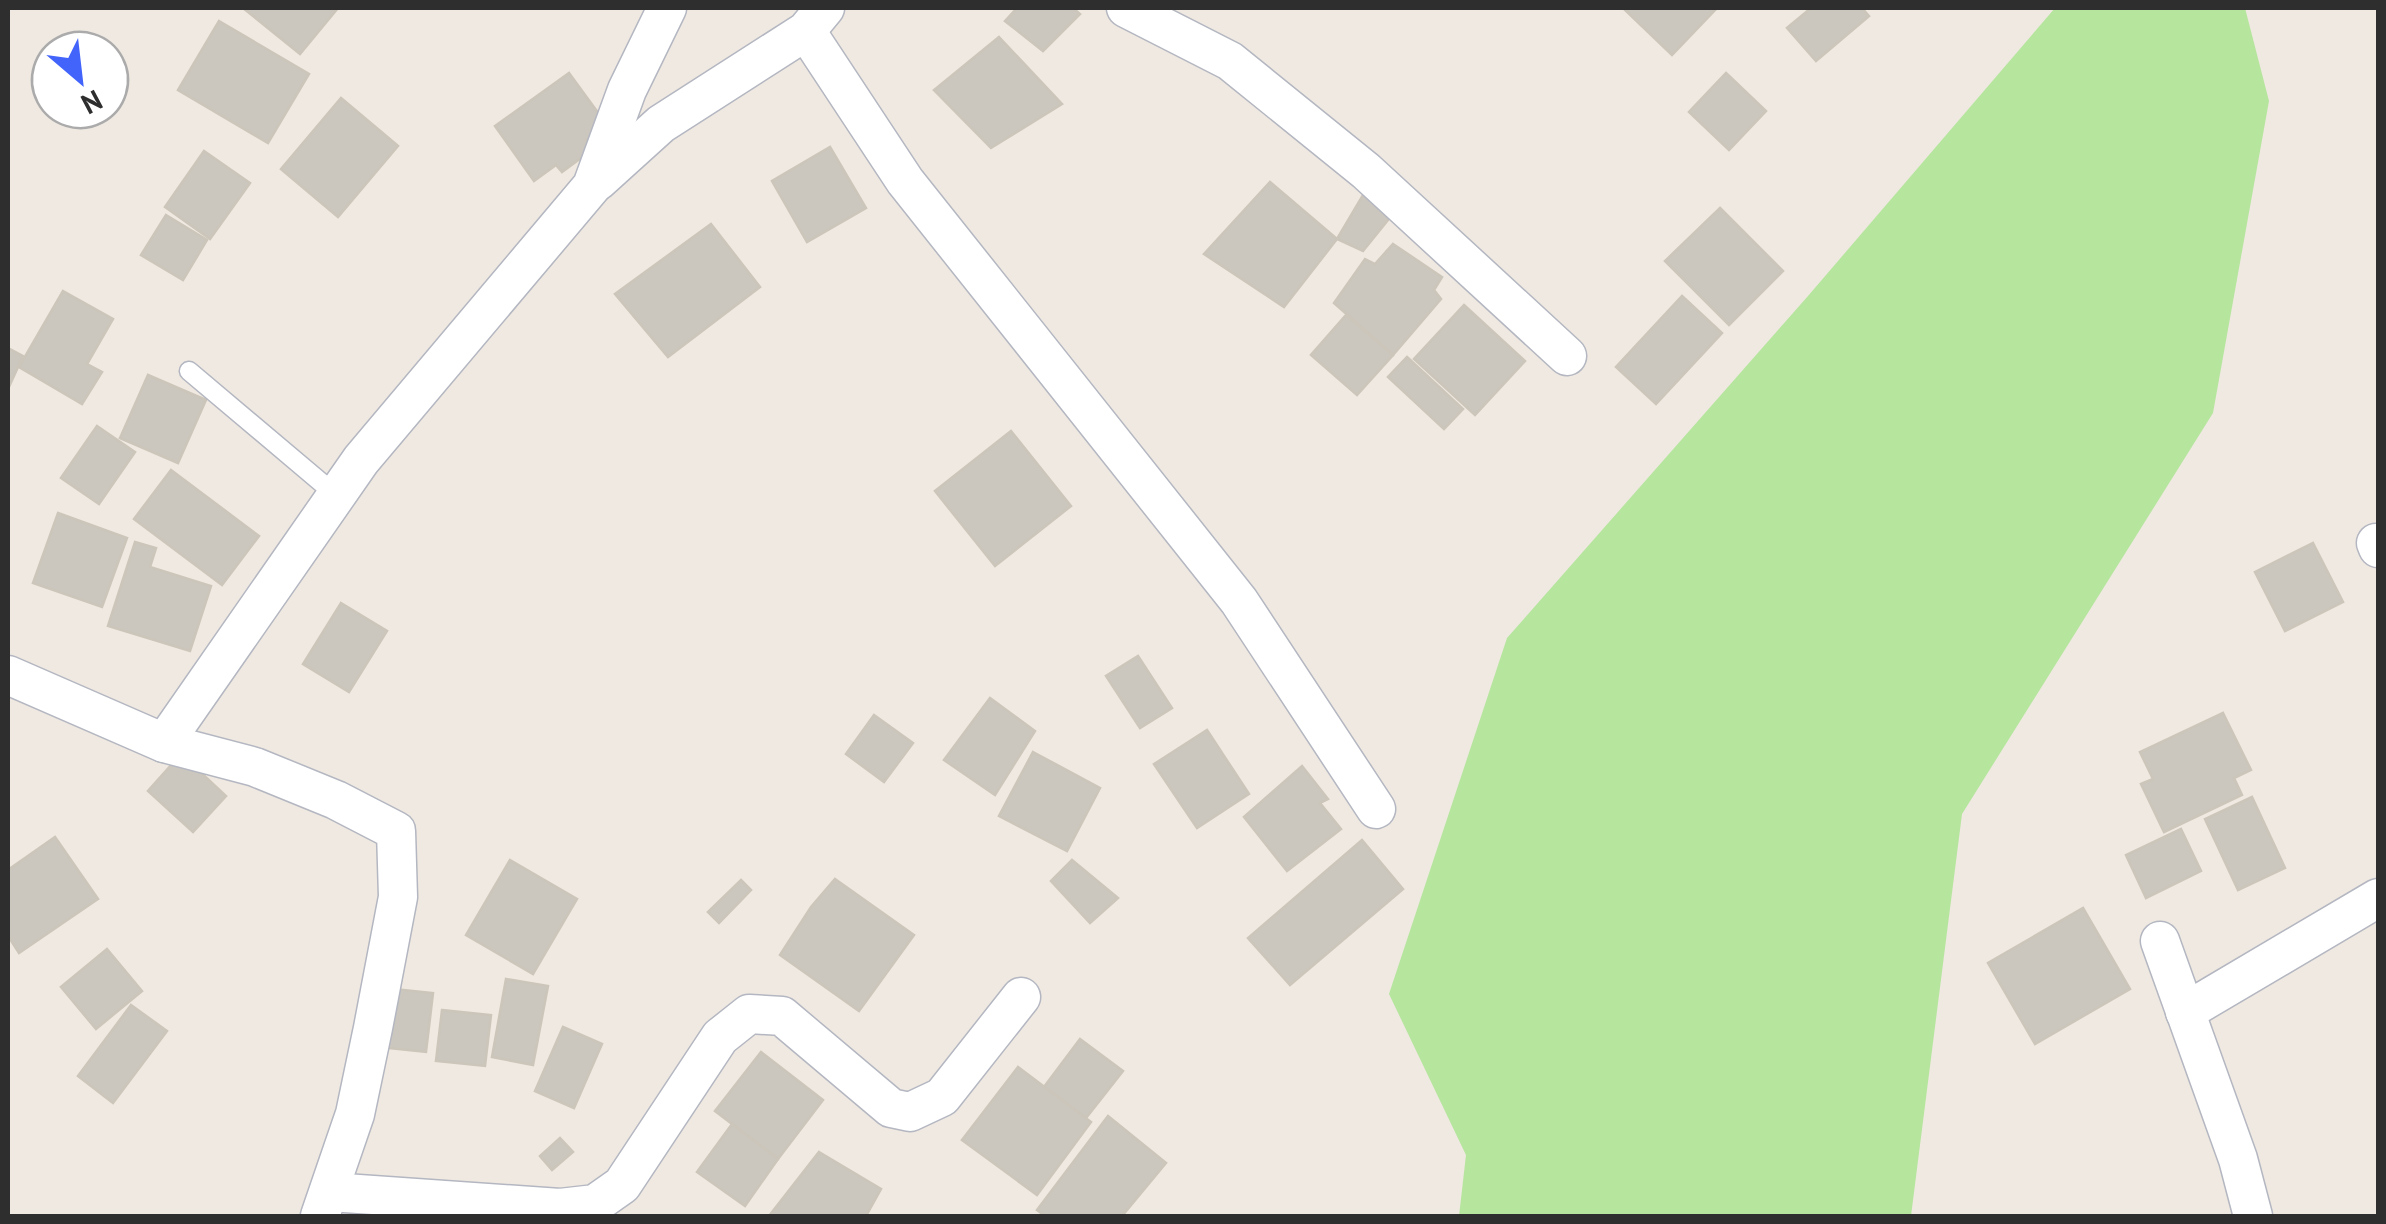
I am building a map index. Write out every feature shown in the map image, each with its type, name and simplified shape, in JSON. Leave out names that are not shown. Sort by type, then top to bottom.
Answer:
[{"type":"street","points":[[592,186],[626,90],[667,8]]},
{"type":"street","points":[[1126,8],[1230,60],[1366,171],[1567,356]]},
{"type":"street","points":[[164,744],[360,460],[592,186],[661,124],[815,19],[906,181],[1239,601],[1376,809]]},
{"type":"street","points":[[8,675],[164,744],[255,767],[396,830],[398,897],[355,1114],[325,1204],[560,1208],[595,1204],[622,1185],[720,1037],[749,1014],[782,1016],[892,1108],[910,1112],[942,1097],[1021,997]]},
{"type":"street","points":[[2185,1012],[2378,898]]},
{"type":"street","points":[[2160,941],[2238,1159],[2253,1216]]},
{"type":"lane","points":[[189,371],[336,495]]},
{"type":"green space","points":[[2055,8],[2245,8],[2269,101],[2213,413],[1962,814],[1911,1216],[1459,1216],[1466,1155],[1389,994],[1507,638]]},
{"type":"building","points":[[243,8],[338,8],[300,54]]},
{"type":"building","points":[[1017,8],[1073,8],[1080,14],[1043,51],[1005,21]]},
{"type":"building","points":[[1717,8],[1672,55],[1625,10]]},
{"type":"building","points":[[1811,8],[1862,8],[1869,16],[1816,61],[1787,28]]},
{"type":"building","points":[[219,21],[309,74],[268,143],[178,90]]},
{"type":"building","points":[[999,37],[1062,104],[991,148],[934,90]]},
{"type":"building","points":[[569,73],[607,125],[586,140],[592,150],[562,172],[556,165],[534,181],[495,126]]},
{"type":"building","points":[[1726,73],[1766,111],[1729,150],[1689,112]]},
{"type":"building","points":[[341,98],[398,146],[338,217],[281,169]]},
{"type":"building","points":[[830,147],[866,208],[807,242],[772,181]]},
{"type":"building","points":[[204,151],[250,183],[210,239],[165,207]]},
{"type":"building","points":[[1270,182],[1337,239],[1284,307],[1204,254]]},
{"type":"building","points":[[1363,195],[1392,215],[1363,251],[1337,239]]},
{"type":"building","points":[[1720,208],[1783,271],[1729,325],[1665,261]]},
{"type":"building","points":[[166,215],[207,240],[183,280],[141,255]]},
{"type":"building","points":[[711,224],[760,287],[668,357],[615,294]]},
{"type":"building","points":[[1393,244],[1442,277],[1434,290],[1441,299],[1393,355],[1334,303],[1365,259],[1375,264]]},
{"type":"building","points":[[63,291],[113,319],[87,364],[102,372],[82,404],[19,367]]},
{"type":"building","points":[[1682,296],[1722,333],[1656,404],[1616,367]]},
{"type":"building","points":[[1464,305],[1525,361],[1475,415],[1414,359]]},
{"type":"building","points":[[1346,315],[1393,355],[1357,395],[1311,355]]},
{"type":"building","points":[[8,348],[23,356],[8,389]]},
{"type":"building","points":[[1407,357],[1463,409],[1444,429],[1388,377]]},
{"type":"building","points":[[148,375],[206,400],[178,463],[120,438]]},
{"type":"building","points":[[97,426],[135,452],[99,504],[61,478]]},
{"type":"building","points":[[1011,431],[1071,506],[995,566],[935,491]]},
{"type":"building","points":[[171,470],[259,536],[222,585],[134,519]]},
{"type":"building","points":[[58,513],[127,538],[102,607],[33,583]]},
{"type":"building","points":[[135,542],[156,548],[150,567],[211,586],[190,651],[108,626]]},
{"type":"building","points":[[2313,543],[2343,602],[2285,631],[2255,572]]},
{"type":"building","points":[[341,603],[387,631],[349,692],[303,664]]},
{"type":"building","points":[[1138,656],[1172,708],[1140,728],[1106,676]]},
{"type":"building","points":[[990,698],[1035,731],[995,795],[944,760]]},
{"type":"building","points":[[2223,713],[2251,770],[2234,778],[2242,795],[2164,832],[2141,784],[2153,779],[2140,752]]},
{"type":"building","points":[[874,715],[913,743],[884,782],[846,754]]},
{"type":"building","points":[[1207,730],[1249,794],[1197,828],[1154,764]]},
{"type":"building","points":[[1033,752],[1100,788],[1067,851],[999,816]]},
{"type":"building","points":[[181,754],[226,796],[193,832],[148,791]]},
{"type":"building","points":[[1302,766],[1328,799],[1320,803],[1341,829],[1287,871],[1244,817]]},
{"type":"building","points":[[2252,797],[2285,868],[2238,890],[2205,819]]},
{"type":"building","points":[[2181,829],[2201,871],[2146,898],[2126,855]]},
{"type":"building","points":[[55,837],[98,899],[19,953],[8,936],[8,870]]},
{"type":"building","points":[[1362,840],[1403,889],[1290,985],[1248,938]]},
{"type":"building","points":[[510,860],[577,899],[533,974],[466,935]]},
{"type":"building","points":[[1072,860],[1118,898],[1090,923],[1051,881]]},
{"type":"building","points":[[835,879],[914,935],[859,1011],[780,955],[811,907]]},
{"type":"building","points":[[741,880],[751,890],[719,923],[708,912]]},
{"type":"building","points":[[2083,908],[2130,989],[2035,1044],[1988,963]]},
{"type":"building","points":[[107,949],[142,991],[96,1029],[61,987]]},
{"type":"building","points":[[506,979],[548,986],[533,1065],[492,1057]]},
{"type":"building","points":[[384,988],[433,993],[426,1052],[378,1047]]},
{"type":"building","points":[[131,1005],[167,1031],[113,1103],[78,1076]]},
{"type":"building","points":[[442,1010],[491,1015],[485,1066],[436,1061]]},
{"type":"building","points":[[563,1027],[602,1044],[574,1108],[535,1091]]},
{"type":"building","points":[[1080,1039],[1123,1071],[1086,1118],[1044,1087]]},
{"type":"building","points":[[761,1052],[823,1100],[778,1159],[715,1111]]},
{"type":"building","points":[[1018,1067],[1091,1122],[1037,1195],[962,1140]]},
{"type":"building","points":[[1108,1116],[1166,1163],[1122,1216],[1045,1216],[1037,1210]]},
{"type":"building","points":[[732,1124],[778,1159],[745,1206],[697,1172]]},
{"type":"building","points":[[560,1138],[573,1152],[552,1170],[540,1156]]},
{"type":"building","points":[[819,1152],[881,1189],[866,1216],[769,1216]]}]
